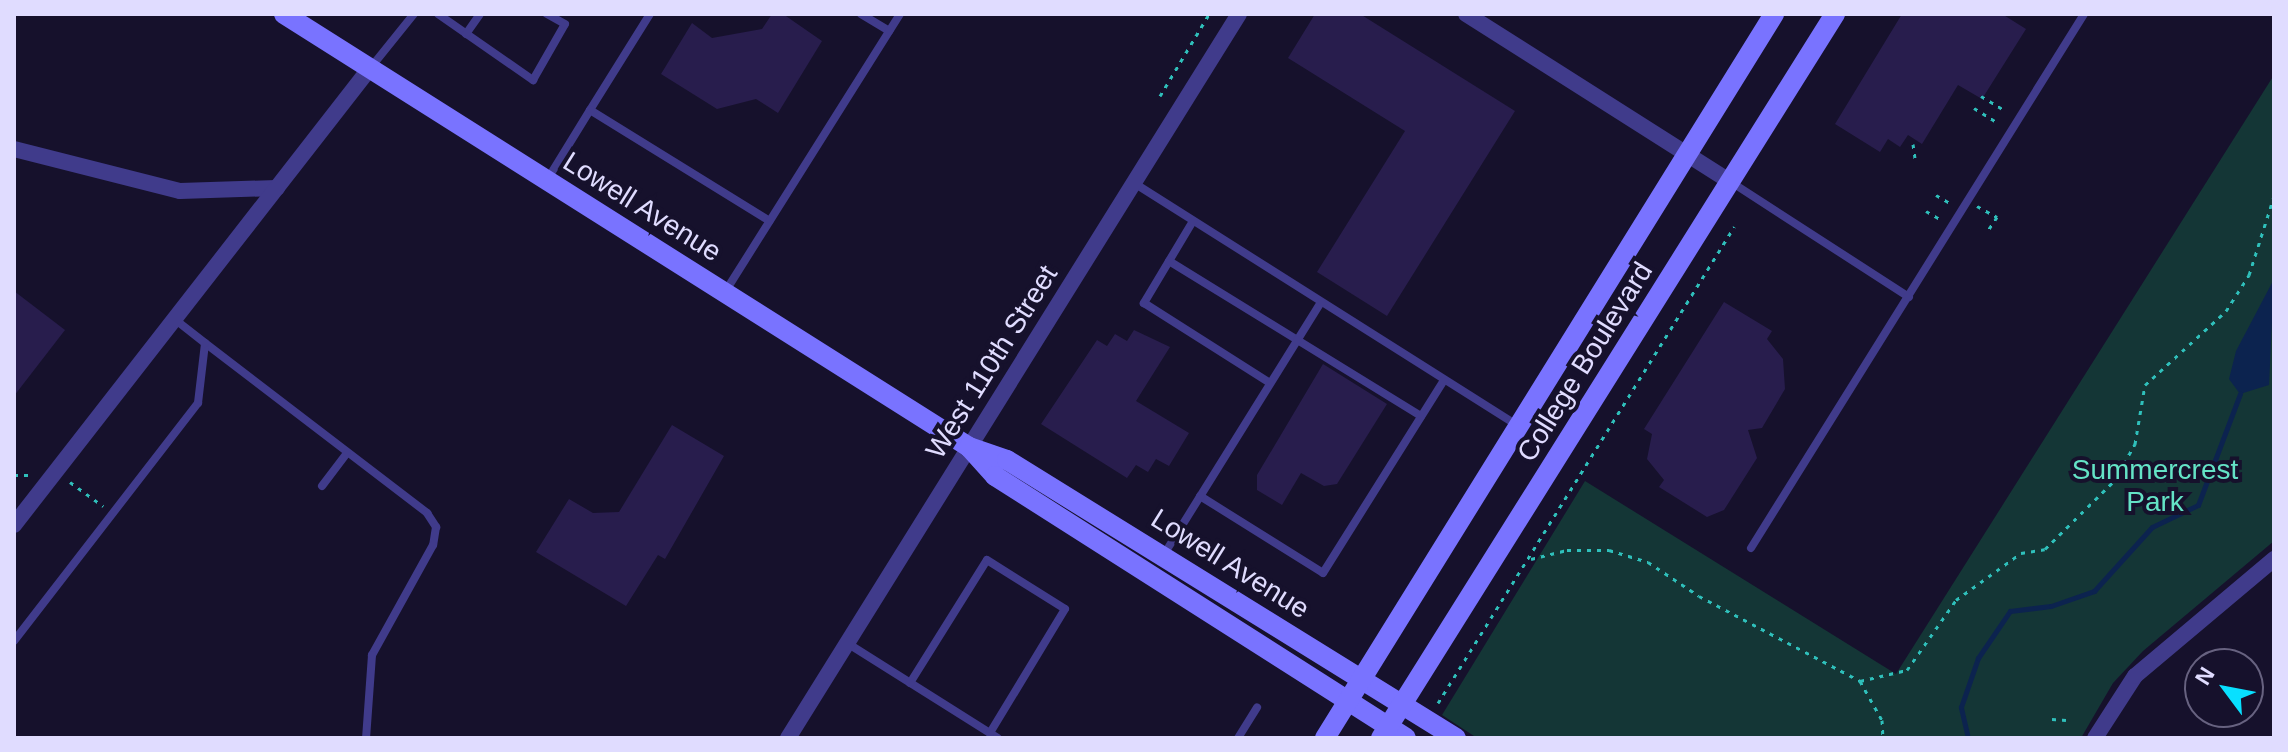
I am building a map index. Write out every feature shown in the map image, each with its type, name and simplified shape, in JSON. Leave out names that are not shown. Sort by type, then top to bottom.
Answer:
[{"type":"street","name":"Lowell Avenue","points":[[284,14],[969,447],[1007,460],[1456,738]]},
{"type":"street","name":"West 110th Street","points":[[788,738],[1239,14]]},
{"type":"street","points":[[1466,14],[1731,182]]},
{"type":"street","name":"College Boulevard","points":[[1325,738],[1774,14]]},
{"type":"street","name":"College Boulevard","points":[[1384,732],[1835,14]]},
{"type":"street","points":[[14,525],[370,68]]},
{"type":"street","points":[[14,149],[180,191],[277,188]]},
{"type":"street","name":"Lowell Avenue","points":[[969,447],[995,476],[1348,700],[1384,732],[1406,738]]},
{"type":"street","points":[[2095,738],[2135,676],[2274,559]]},
{"type":"lane","points":[[370,68],[414,14]]},
{"type":"lane","points":[[438,14],[533,80],[565,24],[547,14]]},
{"type":"lane","points":[[466,34],[480,14]]},
{"type":"lane","points":[[547,180],[650,14]]},
{"type":"lane","points":[[861,14],[889,31]]},
{"type":"lane","points":[[724,293],[900,14]]},
{"type":"lane","points":[[1751,548],[2084,14]]},
{"type":"lane","points":[[590,110],[770,221]]},
{"type":"lane","points":[[1731,182],[1909,297]]},
{"type":"lane","points":[[1134,183],[1518,427]]},
{"type":"lane","points":[[1193,221],[1144,303],[1270,383]]},
{"type":"lane","points":[[1169,261],[1421,416]]},
{"type":"lane","points":[[1163,556],[1321,302]]},
{"type":"lane","points":[[176,320],[347,453],[436,527],[433,545],[372,655],[366,738]]},
{"type":"lane","points":[[14,641],[198,403],[205,343]]},
{"type":"lane","points":[[1200,496],[1323,573],[1444,380]]},
{"type":"lane","points":[[322,486],[347,453]]},
{"type":"lane","points":[[847,643],[910,683],[994,735],[1065,609],[987,560],[910,683]]},
{"type":"lane","points":[[1238,738],[1257,708]]},
{"type":"path","points":[[1160,96],[1209,14]]},
{"type":"path","points":[[1981,96],[2006,111]]},
{"type":"path","points":[[1974,108],[1998,123]]},
{"type":"path","points":[[1913,144],[1915,159]]},
{"type":"path","points":[[1860,681],[1907,670],[1956,600],[2021,553],[2045,549],[2114,481],[2135,444],[2145,385],[2226,311],[2249,275],[2274,196]]},
{"type":"path","points":[[1926,211],[1942,220]]},
{"type":"path","points":[[1436,706],[1531,559],[1734,227]]},
{"type":"path","points":[[1531,559],[1567,550],[1609,550],[1648,562],[1699,596],[1860,681],[1882,720],[1883,738]]},
{"type":"path","points":[[2052,719],[2066,720]]},
{"type":"green space","name":"Summercrest Park","points":[[2274,75],[2274,541],[2143,651],[2113,683],[2081,738],[1477,738],[1442,715],[1585,481],[1896,674]]},
{"type":"water","points":[[2274,279],[2269,385],[2240,394],[2229,379],[2236,351]]},
{"type":"building","points":[[772,14],[783,14],[822,41],[778,113],[756,99],[717,109],[661,74],[692,23],[712,38],[762,29]]},
{"type":"building","points":[[1315,14],[1360,14],[1515,111],[1387,316],[1317,272],[1405,131],[1288,58]]},
{"type":"building","points":[[1902,14],[2002,14],[2026,29],[1982,99],[1958,85],[1922,144],[1908,135],[1900,147],[1888,139],[1880,152],[1835,124]]},
{"type":"building","points":[[14,291],[65,330],[14,396]]},
{"type":"building","points":[[1724,302],[1772,331],[1767,339],[1783,359],[1785,389],[1762,428],[1748,430],[1757,458],[1724,510],[1707,517],[1659,487],[1664,480],[1647,459],[1652,434],[1644,429]]},
{"type":"building","points":[[1134,330],[1170,347],[1136,401],[1189,433],[1169,466],[1156,459],[1148,472],[1136,465],[1127,478],[1041,424],[1097,340],[1107,346],[1115,334],[1127,341]]},
{"type":"building","points":[[1323,364],[1387,404],[1337,484],[1324,486],[1301,473],[1282,505],[1257,490],[1257,475]]},
{"type":"building","points":[[672,425],[724,456],[665,559],[658,555],[626,606],[536,552],[569,499],[593,513],[619,512]]},
{"type":"waterway","points":[[1968,738],[1961,707],[1978,658],[2010,611],[2051,606],[2094,591],[2152,527],[2198,505],[2240,394]]}]
